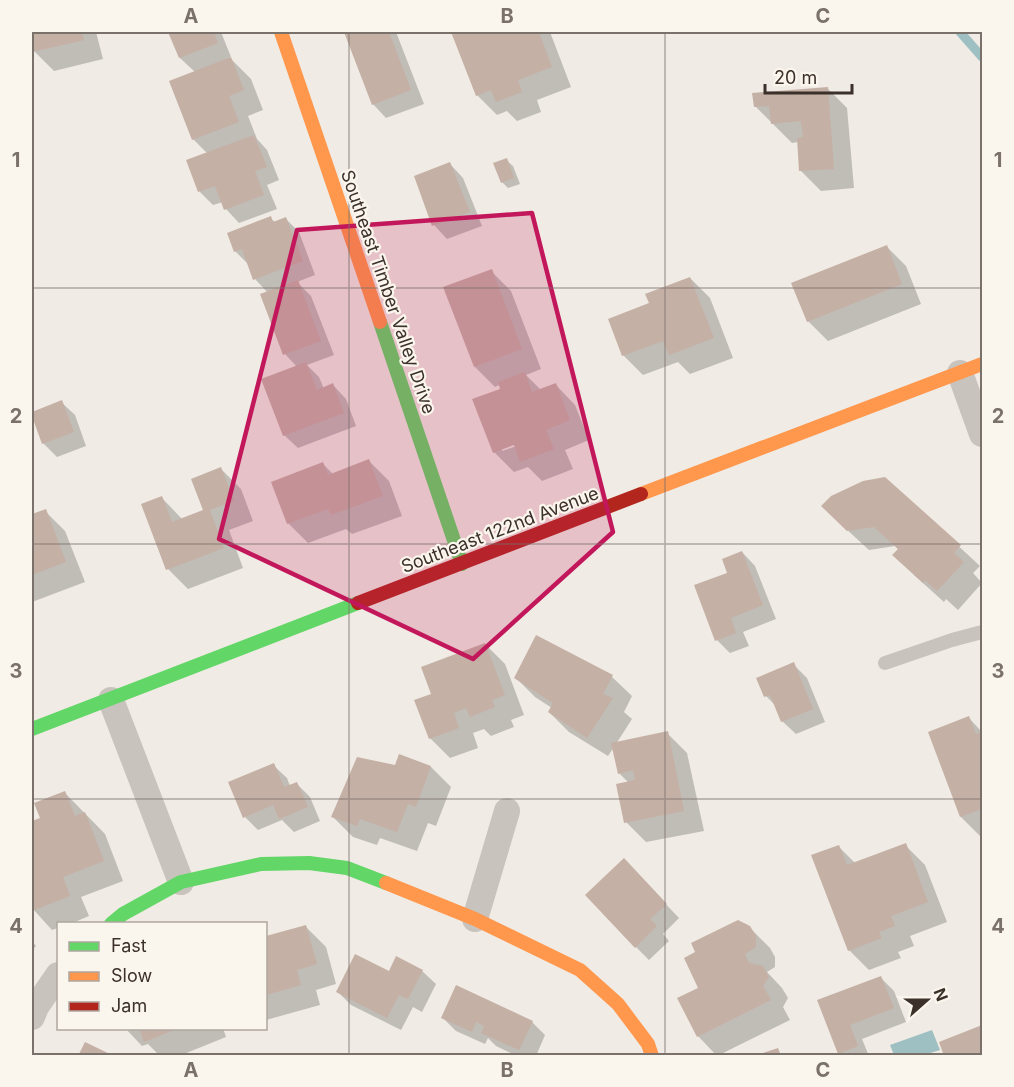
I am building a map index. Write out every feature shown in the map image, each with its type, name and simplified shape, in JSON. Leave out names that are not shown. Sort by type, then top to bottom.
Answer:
[{"type":"street","name":"Southeast Timber Valley Drive","points":[[281,32],[462,564]]},
{"type":"street","name":"Southeast 122nd Avenue","points":[[32,729],[971,369]]},
{"type":"street","points":[[971,369],[982,434]]},
{"type":"street","points":[[111,700],[181,882]]},
{"type":"street","points":[[475,919],[507,811]]},
{"type":"street","points":[[113,922],[123,914],[181,882],[261,864],[309,863],[347,868],[475,919],[580,970],[618,1004],[648,1044],[652,1056]]},
{"type":"street","points":[[32,1017],[57,976]]},
{"type":"lane","points":[[885,663],[952,639],[982,632]]},
{"type":"highlighted area","points":[[532,213],[613,532],[473,659],[219,539],[297,230]]},
{"type":"water","points":[[932,1030],[940,1050],[924,1055],[894,1055],[890,1045]]},
{"type":"building","points":[[32,32],[82,32],[84,40],[32,52]]},
{"type":"building","points":[[168,32],[214,32],[218,43],[179,58]]},
{"type":"building","points":[[344,32],[389,32],[411,90],[372,105]]},
{"type":"building","points":[[451,32],[539,32],[552,67],[518,80],[522,92],[496,102],[491,90],[476,96]]},
{"type":"building","points":[[231,57],[244,90],[229,96],[239,122],[192,140],[169,81]]},
{"type":"building","points":[[828,87],[834,169],[799,171],[797,138],[803,137],[801,121],[771,124],[769,106],[754,107],[752,93]]},
{"type":"building","points":[[254,135],[267,167],[255,171],[264,195],[224,210],[215,186],[198,192],[186,160]]},
{"type":"building","points":[[507,158],[514,178],[501,183],[493,163]]},
{"type":"building","points":[[450,162],[470,212],[432,226],[414,176]]},
{"type":"building","points":[[271,216],[273,222],[286,217],[303,261],[253,280],[242,249],[234,252],[227,233]]},
{"type":"building","points":[[887,245],[902,284],[807,322],[791,283]]},
{"type":"building","points":[[492,269],[522,349],[474,367],[443,287]]},
{"type":"building","points":[[690,277],[714,338],[669,355],[663,341],[622,356],[608,319],[649,303],[645,294]]},
{"type":"building","points":[[298,280],[321,341],[283,355],[260,294]]},
{"type":"building","points":[[306,362],[317,390],[333,383],[344,413],[283,436],[261,379]]},
{"type":"building","points":[[525,372],[532,392],[556,383],[570,420],[546,430],[554,449],[520,462],[514,445],[493,453],[472,399],[500,389],[498,382]]},
{"type":"building","points":[[62,400],[74,432],[42,444],[32,412]]},
{"type":"building","points":[[369,459],[383,496],[331,515],[328,509],[287,524],[271,482],[323,462],[328,475]]},
{"type":"building","points":[[221,467],[234,501],[210,510],[224,548],[166,570],[141,504],[162,496],[172,522],[203,510],[191,479]]},
{"type":"building","points":[[885,477],[961,545],[954,553],[964,562],[937,591],[925,580],[923,583],[892,555],[898,549],[874,527],[847,531],[821,506],[831,496],[863,481]]},
{"type":"building","points":[[46,509],[66,562],[32,575],[32,514]]},
{"type":"building","points":[[742,551],[763,605],[731,618],[736,633],[715,641],[694,585],[727,573],[722,559]]},
{"type":"building","points":[[536,635],[613,675],[603,694],[613,698],[587,738],[548,712],[553,703],[514,678]]},
{"type":"building","points":[[485,643],[505,695],[492,700],[495,707],[470,717],[466,708],[454,713],[459,728],[429,739],[414,700],[431,694],[421,667]]},
{"type":"building","points":[[794,662],[813,709],[781,722],[770,695],[764,697],[756,678]]},
{"type":"building","points":[[969,716],[976,734],[982,732],[982,809],[960,817],[928,732]]},
{"type":"building","points":[[668,731],[684,811],[624,823],[616,784],[635,780],[633,770],[618,774],[611,743]]},
{"type":"building","points":[[399,754],[431,766],[416,807],[408,804],[397,832],[360,819],[357,826],[331,817],[357,757],[395,765]]},
{"type":"building","points":[[274,763],[284,787],[297,782],[308,807],[279,819],[273,805],[243,818],[228,782]]},
{"type":"building","points":[[65,791],[75,816],[85,812],[104,861],[63,877],[70,896],[32,911],[32,821],[40,818],[34,803]]},
{"type":"building","points":[[906,843],[928,902],[891,916],[895,926],[879,932],[882,938],[848,951],[811,855],[839,845],[847,865]]},
{"type":"building","points":[[624,858],[667,904],[650,919],[657,926],[635,948],[585,895]]},
{"type":"building","points":[[738,920],[750,926],[756,936],[756,947],[745,954],[749,963],[763,966],[769,977],[763,986],[771,1000],[697,1037],[677,998],[698,988],[684,958],[695,952],[691,943]]},
{"type":"building","points":[[306,925],[317,964],[297,970],[301,985],[267,995],[267,936]]},
{"type":"building","points":[[355,954],[389,971],[396,956],[423,970],[408,999],[399,995],[387,1018],[336,992]]},
{"type":"building","points":[[881,976],[894,1008],[850,1025],[858,1046],[838,1054],[817,1000]]},
{"type":"building","points":[[456,985],[533,1021],[519,1050],[481,1033],[484,1026],[476,1022],[472,1032],[441,1018]]},
{"type":"building","points":[[982,1025],[982,1056],[944,1056],[939,1042]]},
{"type":"building","points":[[140,1030],[174,1030],[144,1042]]},
{"type":"building","points":[[85,1042],[114,1056],[78,1056]]},
{"type":"building","points":[[778,1048],[781,1056],[757,1056],[757,1055]]},
{"type":"waterway","points":[[960,32],[982,57]]},
{"type":"traffic: fast","points":[[380,322],[462,564]]},
{"type":"traffic: fast","points":[[32,729],[358,603]]},
{"type":"traffic: fast","points":[[113,922],[123,914],[181,882],[261,864],[309,863],[347,868],[386,883]]},
{"type":"traffic: slow","points":[[281,32],[380,322]]},
{"type":"traffic: slow","points":[[641,494],[982,364]]},
{"type":"traffic: slow","points":[[386,883],[475,919],[580,970],[618,1004],[648,1044],[652,1056]]},
{"type":"traffic: jam","points":[[358,603],[641,494]]}]
